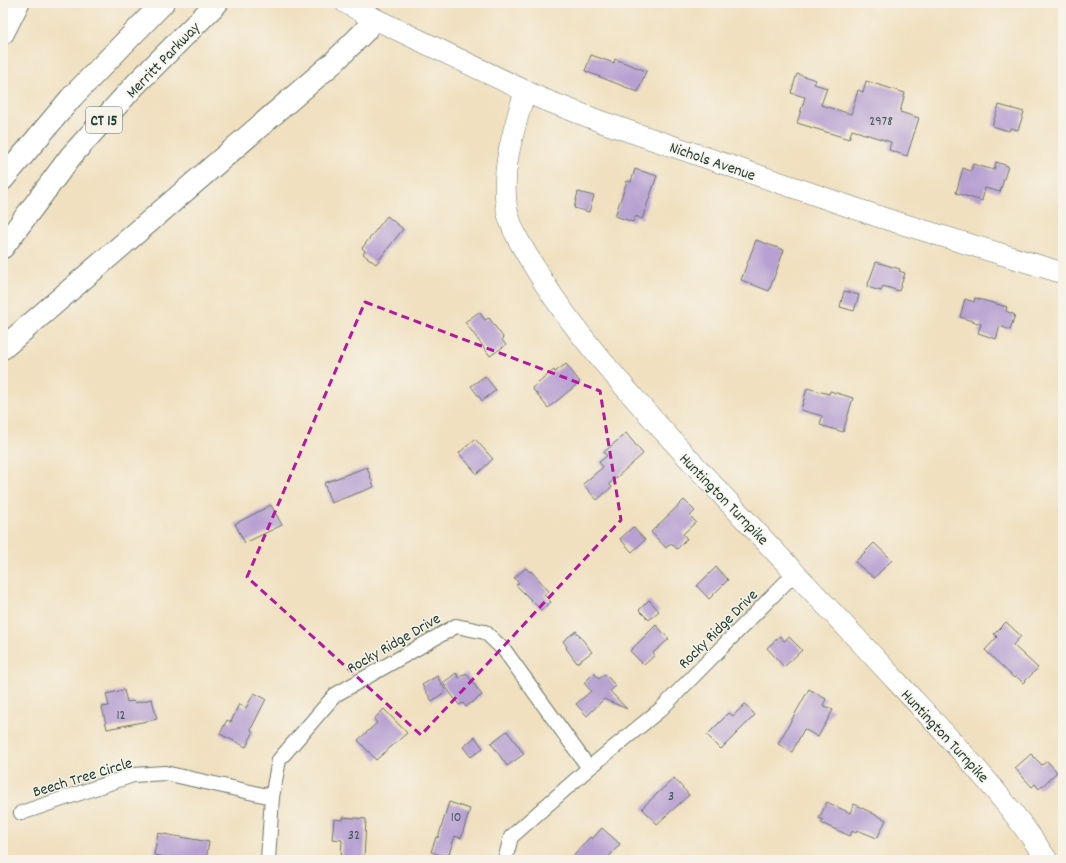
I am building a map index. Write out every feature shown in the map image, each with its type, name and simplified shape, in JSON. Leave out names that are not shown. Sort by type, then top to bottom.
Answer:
[{"type":"highway","points":[[3,34],[18,3]]},
{"type":"highway","name":"CT 15","points":[[3,179],[71,98],[163,3]]},
{"type":"highway","name":"Merritt Parkway","points":[[3,247],[71,156],[136,84],[217,3]]},
{"type":"highway","points":[[3,348],[334,62],[365,31],[374,18]]},
{"type":"main road","points":[[346,3],[374,18]]},
{"type":"main road","name":"Nichols Avenue","points":[[374,18],[525,91],[602,122],[883,218],[1063,273]]},
{"type":"main road","name":"Huntington Turnpike","points":[[525,91],[508,154],[505,181],[508,212],[520,243],[547,289],[578,333],[682,452],[796,572],[995,788],[1027,829],[1047,860]]},
{"type":"street","name":"Rocky Ridge Drive","points":[[505,860],[511,837],[589,768],[661,709],[796,572]]},
{"type":"street","name":"Rocky Ridge Drive","points":[[268,860],[272,796],[278,760],[335,695],[456,626],[485,632],[505,651],[589,768]]},
{"type":"street","name":"Beech Tree Circle","points":[[21,814],[132,775],[165,773],[272,796]]},
{"type":"highlighted area","points":[[365,302],[600,391],[621,520],[421,735],[247,577]]},
{"type":"building","points":[[591,55],[614,63],[615,59],[646,71],[638,92],[585,71]]},
{"type":"building","points":[[797,74],[816,80],[814,84],[827,88],[821,105],[851,114],[858,90],[863,92],[866,81],[905,93],[900,112],[919,118],[907,156],[889,150],[891,142],[852,130],[849,139],[797,123],[805,97],[791,93]]},
{"type":"building","points":[[999,105],[1024,112],[1018,130],[1010,128],[1009,131],[992,126]]},
{"type":"building","points":[[996,162],[1008,166],[1000,192],[985,188],[982,201],[956,193],[963,168],[971,171],[973,164],[994,170]]},
{"type":"building","points":[[635,169],[657,176],[642,219],[636,216],[633,222],[615,216],[627,181],[631,182]]},
{"type":"building","points":[[578,192],[594,196],[589,212],[574,208]]},
{"type":"building","points":[[387,216],[403,229],[376,264],[363,254],[365,251],[362,248]]},
{"type":"building","points":[[756,240],[784,250],[769,291],[741,280]]},
{"type":"building","points":[[876,262],[900,269],[899,271],[905,273],[899,291],[883,286],[881,291],[867,287]]},
{"type":"building","points":[[844,291],[859,295],[854,311],[840,307]]},
{"type":"building","points":[[975,298],[1007,307],[1006,311],[1015,315],[1010,330],[1000,326],[996,339],[978,333],[981,324],[960,317],[965,299],[974,302]]},
{"type":"building","points":[[479,312],[485,320],[489,318],[503,337],[502,340],[506,345],[490,356],[465,322]]},
{"type":"building","points":[[566,364],[580,382],[548,408],[532,388],[554,370],[555,372]]},
{"type":"building","points":[[485,376],[496,390],[482,401],[471,386]]},
{"type":"building","points":[[807,388],[829,394],[830,391],[853,398],[843,432],[820,425],[822,416],[801,410]]},
{"type":"building","points":[[626,433],[643,454],[609,484],[612,487],[597,500],[583,484],[603,467],[599,462],[607,456],[604,452]]},
{"type":"building","points":[[475,439],[493,459],[477,474],[459,453]]},
{"type":"building","points":[[367,467],[374,487],[331,503],[324,483]]},
{"type":"building","points":[[684,500],[695,511],[690,516],[696,522],[683,534],[687,539],[677,549],[671,543],[666,548],[651,532]]},
{"type":"building","points":[[271,505],[282,525],[245,543],[235,524]]},
{"type":"building","points":[[633,527],[645,540],[632,552],[620,539]]},
{"type":"building","points":[[874,543],[892,560],[874,578],[855,562]]},
{"type":"building","points":[[716,567],[728,580],[709,599],[697,586]]},
{"type":"building","points":[[526,568],[530,572],[531,571],[549,591],[544,595],[551,602],[541,610],[516,585],[519,583],[514,578]]},
{"type":"building","points":[[649,600],[659,611],[649,620],[639,610]]},
{"type":"building","points":[[1006,622],[1021,636],[1013,645],[1038,668],[1023,683],[1016,676],[1014,678],[985,650],[997,637],[994,634]]},
{"type":"building","points":[[656,625],[669,639],[653,653],[655,655],[644,665],[630,651]]},
{"type":"building","points":[[576,631],[592,652],[577,663],[566,648],[567,647],[563,641]]},
{"type":"building","points":[[780,636],[784,641],[789,637],[802,650],[784,667],[767,648]]},
{"type":"building","points":[[456,673],[459,678],[466,673],[482,695],[466,707],[463,703],[459,705],[443,683]]},
{"type":"building","points":[[594,673],[599,679],[605,674],[616,686],[610,691],[627,709],[604,699],[587,716],[576,704],[591,691],[584,683]]},
{"type":"building","points":[[437,676],[446,691],[432,701],[422,685]]},
{"type":"building","points":[[809,689],[826,699],[823,705],[833,710],[818,737],[804,729],[792,752],[778,744]]},
{"type":"building","points":[[124,690],[127,702],[133,701],[135,703],[152,699],[157,719],[107,729],[102,707],[109,706],[106,694]]},
{"type":"building","points":[[254,693],[266,699],[251,729],[253,733],[246,747],[220,734],[227,720],[231,722],[239,704],[246,708]]},
{"type":"building","points":[[745,704],[755,715],[721,749],[707,735],[729,713],[733,716]]},
{"type":"building","points":[[384,709],[407,733],[376,760],[358,740],[377,723],[374,719]]},
{"type":"building","points":[[507,731],[524,754],[507,766],[491,743]]},
{"type":"building","points":[[475,737],[483,748],[471,757],[463,747]]},
{"type":"building","points":[[1031,754],[1042,765],[1047,761],[1057,772],[1039,789],[1035,784],[1032,787],[1015,768]]},
{"type":"building","points":[[674,778],[689,795],[657,824],[642,808]]},
{"type":"building","points":[[449,802],[470,809],[461,838],[455,836],[448,857],[431,852],[436,837],[438,838]]},
{"type":"building","points":[[827,802],[850,813],[854,804],[886,820],[877,838],[857,830],[856,833],[852,831],[850,836],[821,823],[823,820],[819,818]]},
{"type":"building","points":[[343,817],[366,819],[364,860],[341,860],[342,840],[332,839],[334,819],[343,820]]},
{"type":"building","points":[[602,828],[620,844],[606,860],[570,860],[590,837],[592,839]]},
{"type":"building","points":[[158,833],[209,842],[206,860],[187,858],[187,860],[182,860],[154,855]]}]
